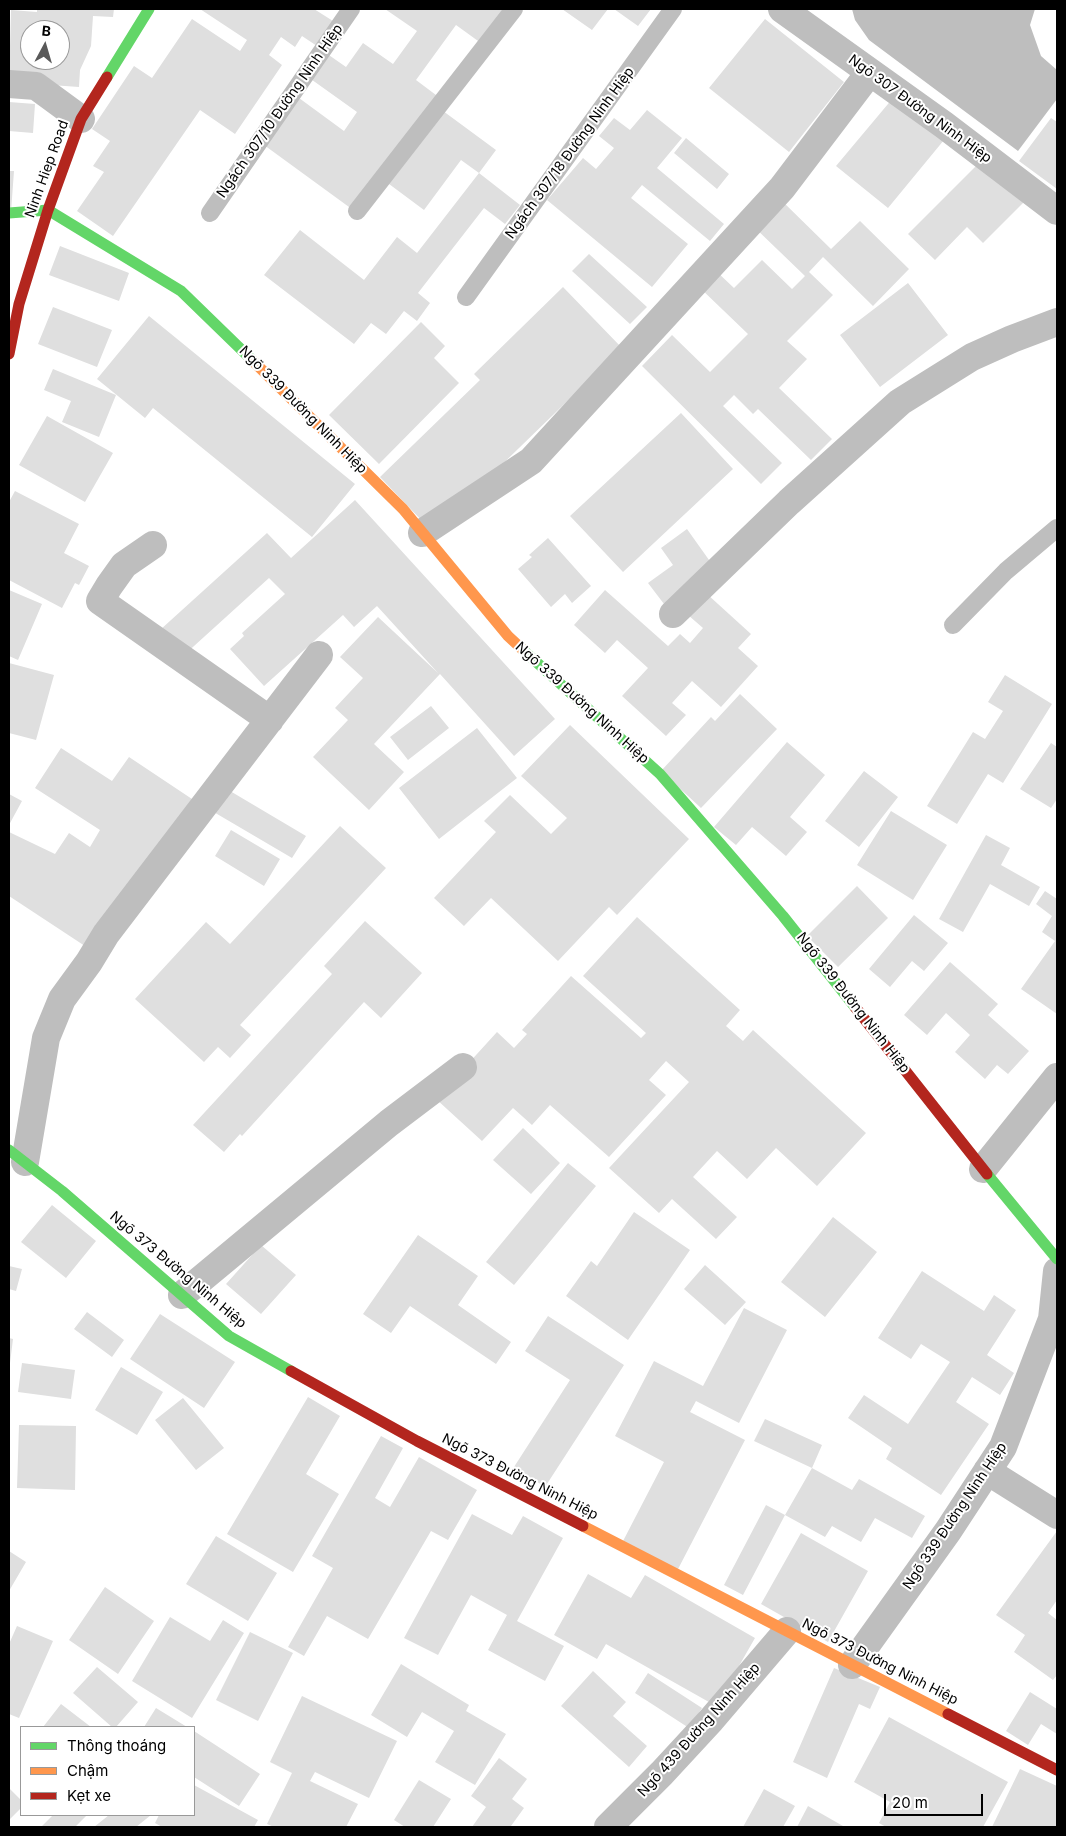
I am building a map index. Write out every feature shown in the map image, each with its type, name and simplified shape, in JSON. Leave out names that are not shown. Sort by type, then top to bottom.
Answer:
[{"type":"street","name":"Ninh Hiep Road","points":[[9,354],[19,304],[48,210],[81,119],[149,9]]},
{"type":"street","name":"Ngõ 307 Đường Ninh Hiệp","points":[[782,9],[944,125],[1057,211]]},
{"type":"street","points":[[422,533],[530,461],[782,188],[870,72]]},
{"type":"street","points":[[9,84],[36,86],[81,119]]},
{"type":"street","points":[[9,213],[48,210]]},
{"type":"street","name":"Ngõ 339 Đường Ninh Hiệp","points":[[48,210],[181,291],[317,422],[403,509],[508,636],[660,774],[784,916],[983,1169],[1057,1259]]},
{"type":"street","points":[[672,614],[789,502],[900,402],[972,357],[1057,322]]},
{"type":"street","points":[[153,546],[124,565],[100,601],[270,720]]},
{"type":"street","points":[[17,1156],[46,1038],[62,999],[89,962],[106,934],[319,655]]},
{"type":"street","points":[[182,1295],[389,1123],[463,1067]]},
{"type":"street","points":[[983,1169],[1057,1077]]},
{"type":"street","name":"Ngõ 373 Đường Ninh Hiệp","points":[[17,1156],[62,1191],[229,1336],[426,1445],[1057,1770]]},
{"type":"street","name":"Ngõ 339 Đường Ninh Hiệp","points":[[852,1665],[948,1531],[1003,1447],[1052,1319],[1057,1271]]},
{"type":"street","points":[[988,1471],[1057,1515]]},
{"type":"street","name":"Ngõ 439 Đường Ninh Hiệp","points":[[608,1827],[662,1773],[705,1726],[787,1631]]},
{"type":"lane","name":"Ngách 307/10 Đường Ninh Hiệp","points":[[210,213],[351,9]]},
{"type":"lane","points":[[357,211],[514,9]]},
{"type":"lane","name":"Ngách 307/18 Đường Ninh Hiệp","points":[[466,297],[673,9]]},
{"type":"lane","points":[[953,625],[1006,571],[1057,528]]},
{"type":"shaded area","points":[[852,9],[1035,9],[1030,25],[1041,56],[1057,70],[1057,99],[1018,151],[869,40],[855,20]]},
{"type":"building","points":[[37,9],[114,9],[113,17],[93,16],[91,46],[80,70],[79,87],[9,82],[11,10],[37,12]]},
{"type":"building","points":[[200,9],[314,9],[333,21],[317,46],[302,36],[295,47],[281,37],[269,55],[282,65],[235,134],[200,110],[113,236],[77,211],[104,172],[93,166],[110,141],[92,129],[134,66],[152,78],[192,19],[240,51],[247,40]]},
{"type":"building","points":[[385,9],[513,9],[485,46],[456,25],[416,80],[444,101],[439,108],[496,150],[479,173],[461,160],[424,210],[385,181],[360,215],[264,145],[299,98],[344,131],[357,112],[308,77],[326,53],[346,67],[363,43],[393,64],[417,31]]},
{"type":"building","points":[[562,9],[608,9],[592,30]]},
{"type":"building","points":[[614,9],[651,9],[638,26]]},
{"type":"building","points":[[765,19],[844,82],[789,152],[709,88]]},
{"type":"building","points":[[893,98],[944,140],[888,208],[836,166]]},
{"type":"building","points":[[9,102],[35,104],[33,133],[9,131]]},
{"type":"building","points":[[647,110],[682,138],[657,168],[724,224],[710,241],[642,185],[631,198],[688,244],[652,287],[547,200],[583,158],[596,169],[614,148],[599,136],[614,118],[630,130]]},
{"type":"building","points":[[1051,118],[1057,122],[1057,189],[1019,161]]},
{"type":"building","points":[[686,138],[729,174],[717,189],[674,153]]},
{"type":"building","points":[[982,160],[1024,202],[983,243],[967,227],[935,260],[908,234]]},
{"type":"building","points":[[9,171],[14,171],[11,212],[9,212]]},
{"type":"building","points":[[479,173],[520,205],[505,224],[484,208],[418,293],[430,303],[417,321],[404,311],[386,334],[371,323],[354,344],[264,275],[300,230],[364,280],[397,237],[417,253]]},
{"type":"building","points":[[779,198],[831,249],[860,221],[909,269],[873,306],[823,257],[809,272],[833,295],[787,341],[807,359],[779,388],[832,439],[811,460],[758,409],[753,414],[734,395],[723,406],[782,463],[761,484],[642,366],[672,335],[710,372],[748,334],[698,286],[715,270],[734,288],[762,260],[792,289],[805,276],[752,225]]},
{"type":"building","points":[[60,246],[129,273],[119,301],[49,275]]},
{"type":"building","points":[[589,254],[647,307],[630,324],[572,271]]},
{"type":"building","points":[[908,283],[948,335],[880,387],[840,335]]},
{"type":"building","points":[[563,287],[622,348],[484,482],[427,526],[380,477],[480,380],[474,374]]},
{"type":"building","points":[[53,307],[112,330],[97,367],[38,344]]},
{"type":"building","points":[[149,316],[355,484],[312,537],[153,408],[145,418],[97,379]]},
{"type":"building","points":[[421,322],[445,346],[434,358],[459,383],[379,464],[329,415]]},
{"type":"building","points":[[53,369],[116,395],[99,437],[62,422],[71,401],[44,390]]},
{"type":"building","points":[[681,413],[733,469],[623,572],[570,516]]},
{"type":"building","points":[[47,416],[113,453],[85,502],[19,465]]},
{"type":"building","points":[[15,491],[79,524],[64,553],[89,566],[79,585],[75,583],[62,608],[9,580],[9,502]]},
{"type":"building","points":[[355,500],[555,719],[514,756],[440,674],[374,744],[404,772],[369,810],[313,757],[348,720],[335,708],[363,678],[340,657],[378,617],[438,673],[377,606],[354,627],[343,615],[264,686],[230,649],[244,636],[242,633],[285,594],[269,578],[183,656],[160,630],[267,533],[291,558]]},
{"type":"building","points":[[687,529],[714,567],[664,604],[648,583],[673,565],[661,548]]},
{"type":"building","points":[[548,538],[591,586],[572,603],[565,594],[551,607],[518,569],[532,557],[529,555]]},
{"type":"building","points":[[9,590],[42,604],[18,660],[9,656]]},
{"type":"building","points":[[605,590],[668,646],[680,634],[690,643],[703,628],[688,615],[707,594],[751,634],[738,648],[758,666],[721,707],[692,681],[672,703],[686,715],[666,736],[622,696],[648,668],[617,640],[605,653],[574,625]]},
{"type":"building","points":[[9,663],[54,675],[36,740],[9,733]]},
{"type":"building","points":[[1005,675],[1052,704],[1003,783],[988,774],[957,824],[927,806],[973,732],[985,739],[1003,711],[988,702]]},
{"type":"building","points":[[740,694],[777,729],[701,808],[661,771],[711,717],[715,721]]},
{"type":"building","points":[[431,706],[449,728],[408,760],[390,737]]},
{"type":"building","points":[[570,725],[689,839],[617,915],[609,907],[558,961],[491,898],[464,926],[434,898],[496,832],[484,821],[510,795],[551,834],[567,818],[521,776]]},
{"type":"building","points":[[477,728],[517,778],[439,839],[399,788]]},
{"type":"building","points":[[787,742],[825,775],[790,817],[807,832],[786,856],[752,827],[736,845],[714,827]]},
{"type":"building","points":[[1051,743],[1057,747],[1057,799],[1051,808],[1020,789]]},
{"type":"building","points":[[61,748],[112,781],[129,757],[192,799],[91,950],[9,896],[9,832],[55,854],[69,833],[90,847],[100,830],[35,788]]},
{"type":"building","points":[[864,771],[898,797],[859,847],[825,821]]},
{"type":"building","points":[[225,788],[306,836],[292,858],[212,811]]},
{"type":"building","points":[[9,794],[22,801],[9,825]]},
{"type":"building","points":[[891,811],[947,845],[913,900],[857,865]]},
{"type":"building","points":[[340,826],[386,868],[240,1025],[251,1035],[230,1058],[218,1047],[204,1062],[135,999],[206,922],[230,944]]},
{"type":"building","points":[[231,830],[280,859],[264,886],[215,856]]},
{"type":"building","points":[[986,835],[1010,848],[1001,865],[1040,887],[1029,906],[990,884],[963,932],[939,919]]},
{"type":"building","points":[[857,886],[888,918],[838,967],[807,936]]},
{"type":"building","points":[[1045,891],[1057,899],[1057,1014],[1021,989],[1055,941],[1042,932],[1052,916],[1036,904]]},
{"type":"building","points":[[914,915],[948,943],[924,971],[912,961],[890,987],[869,969]]},
{"type":"building","points":[[637,917],[740,1010],[726,1026],[743,1041],[753,1030],[866,1133],[817,1186],[776,1148],[747,1179],[717,1151],[693,1177],[737,1217],[716,1239],[672,1199],[659,1213],[609,1168],[689,1082],[666,1061],[649,1080],[666,1095],[609,1157],[550,1105],[532,1125],[513,1108],[482,1141],[436,1099],[497,1032],[514,1048],[527,1034],[522,1030],[571,976],[641,1038],[646,1033],[583,976]]},
{"type":"building","points":[[365,921],[422,973],[381,1018],[364,1002],[242,1136],[240,1134],[224,1152],[193,1125],[332,974],[324,966]]},
{"type":"building","points":[[950,962],[998,1004],[988,1015],[1029,1051],[1008,1074],[997,1065],[985,1079],[955,1052],[970,1035],[946,1013],[927,1035],[904,1015]]},
{"type":"building","points":[[523,1128],[560,1163],[531,1194],[493,1160]]},
{"type":"building","points":[[568,1163],[596,1186],[514,1285],[486,1262]]},
{"type":"building","points":[[52,1205],[96,1241],[66,1278],[21,1242]]},
{"type":"building","points":[[634,1212],[690,1250],[628,1340],[566,1296],[591,1261],[597,1266]]},
{"type":"building","points":[[833,1217],[877,1252],[825,1317],[781,1282]]},
{"type":"building","points":[[418,1235],[478,1276],[458,1305],[511,1342],[496,1364],[410,1306],[391,1333],[363,1314]]},
{"type":"building","points":[[261,1245],[296,1275],[261,1314],[226,1284]]},
{"type":"building","points":[[705,1265],[746,1302],[725,1325],[684,1289]]},
{"type":"building","points":[[9,1266],[22,1269],[16,1291],[9,1289]]},
{"type":"building","points":[[922,1271],[984,1311],[994,1295],[1016,1310],[987,1355],[1014,1373],[1000,1395],[972,1377],[956,1402],[989,1424],[941,1495],[886,1459],[892,1448],[848,1418],[864,1395],[908,1424],[950,1362],[921,1344],[911,1359],[878,1338]]},
{"type":"building","points":[[744,1308],[787,1330],[739,1423],[696,1401],[690,1412],[745,1440],[677,1571],[622,1543],[664,1462],[615,1436],[654,1361],[703,1386]]},
{"type":"building","points":[[87,1312],[124,1340],[112,1357],[74,1329]]},
{"type":"building","points":[[160,1314],[235,1362],[204,1408],[130,1359]]},
{"type":"building","points":[[548,1316],[624,1365],[545,1487],[514,1467],[570,1380],[525,1351]]},
{"type":"building","points":[[9,1338],[13,1339],[10,1363],[9,1363]]},
{"type":"building","points":[[22,1363],[75,1370],[71,1399],[18,1392]]},
{"type":"building","points":[[121,1367],[163,1392],[137,1435],[95,1410]]},
{"type":"building","points":[[308,1397],[340,1416],[306,1474],[339,1494],[293,1572],[227,1534]]},
{"type":"building","points":[[183,1398],[224,1448],[196,1470],[155,1420]]},
{"type":"building","points":[[765,1419],[822,1445],[812,1468],[754,1441]]},
{"type":"building","points":[[19,1425],[76,1426],[75,1490],[17,1488]]},
{"type":"building","points":[[381,1436],[403,1448],[375,1498],[390,1507],[419,1457],[477,1490],[448,1540],[431,1531],[368,1639],[327,1616],[304,1656],[288,1647],[333,1568],[312,1556]]},
{"type":"building","points":[[812,1468],[852,1490],[859,1479],[925,1516],[912,1538],[875,1518],[861,1542],[832,1526],[825,1537],[785,1515]]},
{"type":"building","points":[[766,1505],[785,1515],[743,1595],[724,1585]]},
{"type":"building","points":[[472,1514],[512,1535],[523,1516],[563,1538],[517,1621],[564,1646],[545,1681],[488,1650],[507,1615],[471,1595],[438,1655],[404,1638]]},
{"type":"building","points":[[1057,1531],[1057,1600],[1048,1613],[1057,1620],[1057,1675],[1053,1680],[1014,1652],[1025,1635],[996,1615]]},
{"type":"building","points":[[801,1533],[868,1571],[828,1642],[761,1604]]},
{"type":"building","points":[[216,1536],[277,1573],[248,1621],[186,1584]]},
{"type":"building","points":[[9,1551],[26,1562],[9,1591]]},
{"type":"building","points":[[588,1574],[631,1598],[645,1575],[755,1638],[716,1706],[606,1644],[597,1659],[554,1635]]},
{"type":"building","points":[[105,1587],[154,1621],[118,1674],[69,1640]]},
{"type":"building","points":[[170,1617],[210,1641],[223,1620],[244,1633],[192,1718],[132,1681]]},
{"type":"building","points":[[17,1626],[53,1641],[19,1718],[9,1714],[9,1644]]},
{"type":"building","points":[[250,1632],[293,1653],[258,1721],[216,1700]]},
{"type":"building","points":[[401,1664],[469,1705],[466,1711],[506,1734],[475,1785],[435,1762],[454,1731],[422,1712],[407,1737],[371,1715]]},
{"type":"building","points":[[97,1667],[138,1702],[117,1726],[111,1726],[73,1693]]},
{"type":"building","points":[[834,1668],[880,1687],[870,1709],[859,1704],[827,1778],[793,1762]]},
{"type":"building","points":[[593,1671],[626,1702],[613,1716],[647,1746],[629,1767],[561,1706]]},
{"type":"building","points":[[648,1673],[702,1708],[689,1728],[635,1693]]},
{"type":"building","points":[[1030,1692],[1057,1709],[1057,1734],[1041,1724],[1028,1745],[1006,1731]]},
{"type":"building","points":[[302,1696],[397,1741],[369,1798],[315,1772],[310,1781],[358,1804],[346,1827],[274,1827],[267,1824],[292,1773],[270,1762]]},
{"type":"building","points":[[61,1704],[90,1726],[44,1726]]},
{"type":"building","points":[[156,1708],[185,1726],[145,1726]]},
{"type":"building","points":[[889,1717],[1008,1782],[983,1827],[886,1827],[879,1823],[890,1802],[854,1782]]},
{"type":"building","points":[[195,1732],[260,1774],[239,1806],[195,1778]]},
{"type":"building","points":[[499,1758],[527,1779],[512,1799],[524,1808],[511,1826],[513,1827],[472,1827],[486,1807],[471,1796]]},
{"type":"building","points":[[1020,1769],[1057,1786],[1057,1827],[992,1827]]},
{"type":"building","points":[[419,1780],[451,1799],[433,1827],[405,1827],[394,1820]]},
{"type":"building","points":[[195,1786],[258,1820],[254,1827],[162,1827],[155,1823],[158,1816],[195,1816]]},
{"type":"building","points":[[9,1788],[20,1799],[20,1809],[9,1820]]},
{"type":"building","points":[[764,1789],[795,1806],[783,1827],[743,1827]]},
{"type":"building","points":[[808,1806],[843,1826],[846,1827],[797,1827]]},
{"type":"building","points":[[52,1816],[86,1816],[75,1827],[41,1827]]},
{"type":"building","points":[[108,1816],[150,1816],[136,1827],[94,1827]]},
{"type":"traffic: fast","points":[[107,77],[149,9]]},
{"type":"traffic: fast","points":[[9,213],[48,210],[181,291],[252,360]]},
{"type":"traffic: fast","points":[[522,649],[660,774],[783,916],[855,1007]]},
{"type":"traffic: fast","points":[[9,1150],[62,1191],[229,1336],[291,1371]]},
{"type":"traffic: fast","points":[[987,1174],[1057,1259]]},
{"type":"traffic: slow","points":[[252,360],[403,509],[508,636],[522,649]]},
{"type":"traffic: slow","points":[[583,1526],[948,1714]]},
{"type":"traffic: jam","points":[[9,354],[19,304],[48,210],[81,119],[107,77]]},
{"type":"traffic: jam","points":[[855,1007],[987,1174]]},
{"type":"traffic: jam","points":[[291,1371],[417,1441],[583,1526]]},
{"type":"traffic: jam","points":[[948,1714],[1057,1770]]}]
